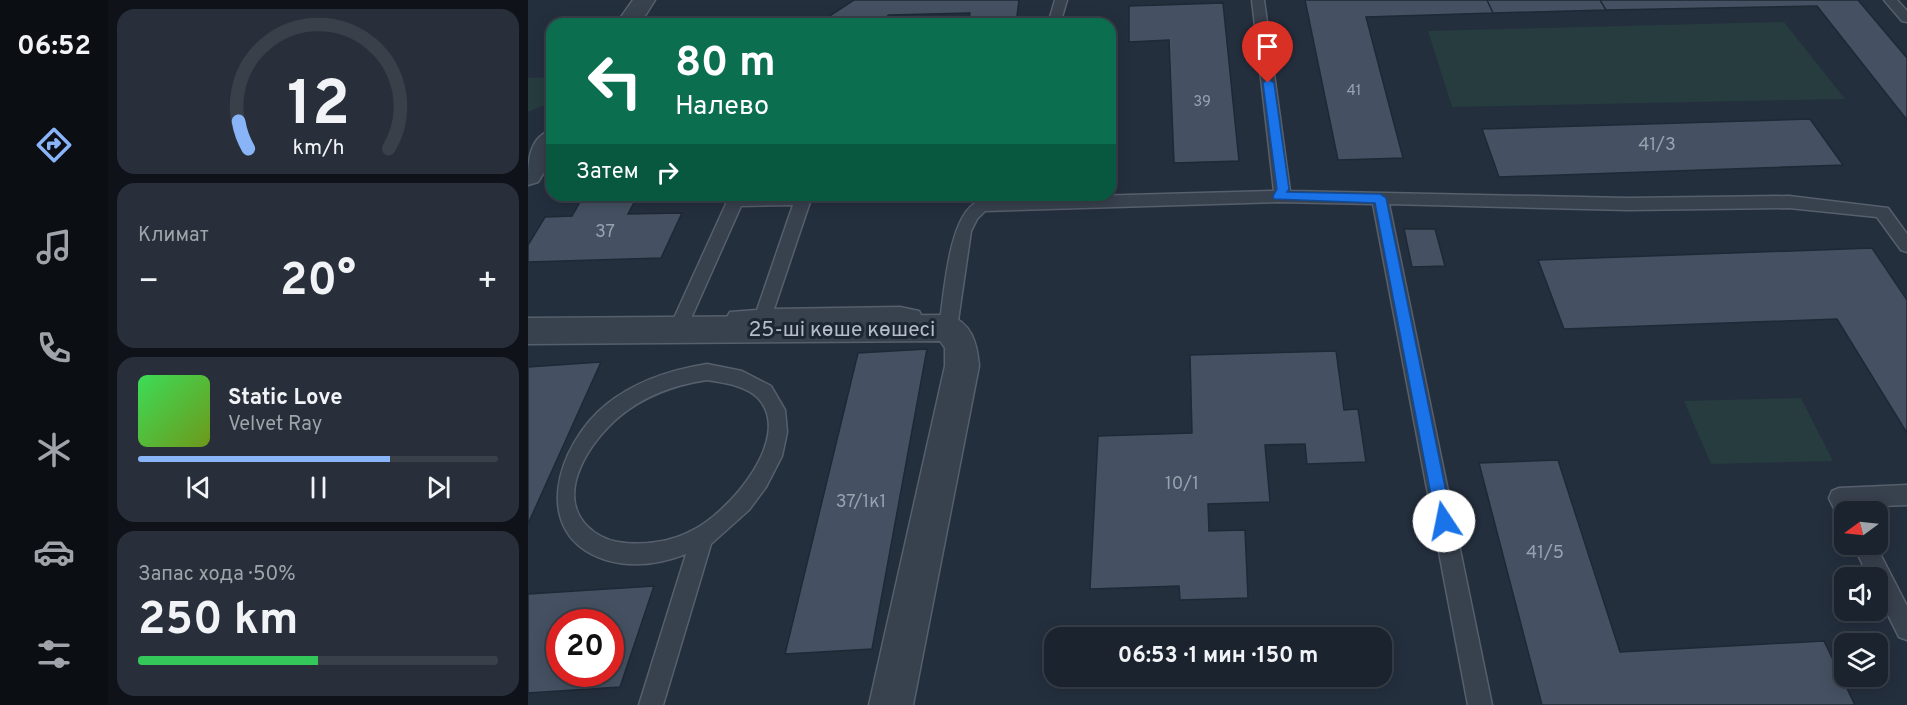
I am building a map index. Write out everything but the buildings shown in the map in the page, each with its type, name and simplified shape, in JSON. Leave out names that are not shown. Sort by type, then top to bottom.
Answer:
[{"type":"street","points":[[632,18],[643,2]]},
{"type":"street","points":[[528,175],[546,148]]},
{"type":"street","name":"25-ші көше көшесі","points":[[528,331],[932,328],[961,344],[962,366],[891,705]]},
{"type":"lane","points":[[1056,18],[1061,0]]},
{"type":"lane","points":[[1258,0],[1283,189],[1279,196]]},
{"type":"lane","points":[[1890,0],[1907,18]]},
{"type":"lane","points":[[1116,199],[1269,198],[1279,196],[1628,204],[1789,202],[1882,212],[1907,246]]},
{"type":"lane","points":[[1380,198],[1480,705]]},
{"type":"lane","points":[[683,318],[734,201]]},
{"type":"lane","points":[[763,316],[802,201]]},
{"type":"lane","points":[[528,331],[565,320],[900,314],[913,316],[932,328],[963,231],[971,215],[982,201]]},
{"type":"lane","points":[[651,705],[702,537],[734,513],[752,494],[766,473],[774,453],[778,433],[777,415],[770,400],[759,387],[744,378],[727,373],[707,372],[685,375],[648,388],[619,405],[585,440],[573,460],[566,481],[565,501],[569,519],[579,534],[594,546],[614,553],[637,554],[662,551],[702,537]]},
{"type":"lane","points":[[1840,501],[1839,498],[1907,495]]},
{"type":"lane","points":[[1869,555],[1907,629]]},
{"type":"green space","points":[[1784,22],[1845,99],[1452,107],[1428,31]]},
{"type":"green space","points":[[546,77],[546,104],[528,112],[528,78]]},
{"type":"green space","points":[[1801,398],[1833,461],[1711,464],[1684,401]]},
{"type":"route","points":[[1268,83],[1283,189],[1279,196],[1380,198],[1444,521]]}]
